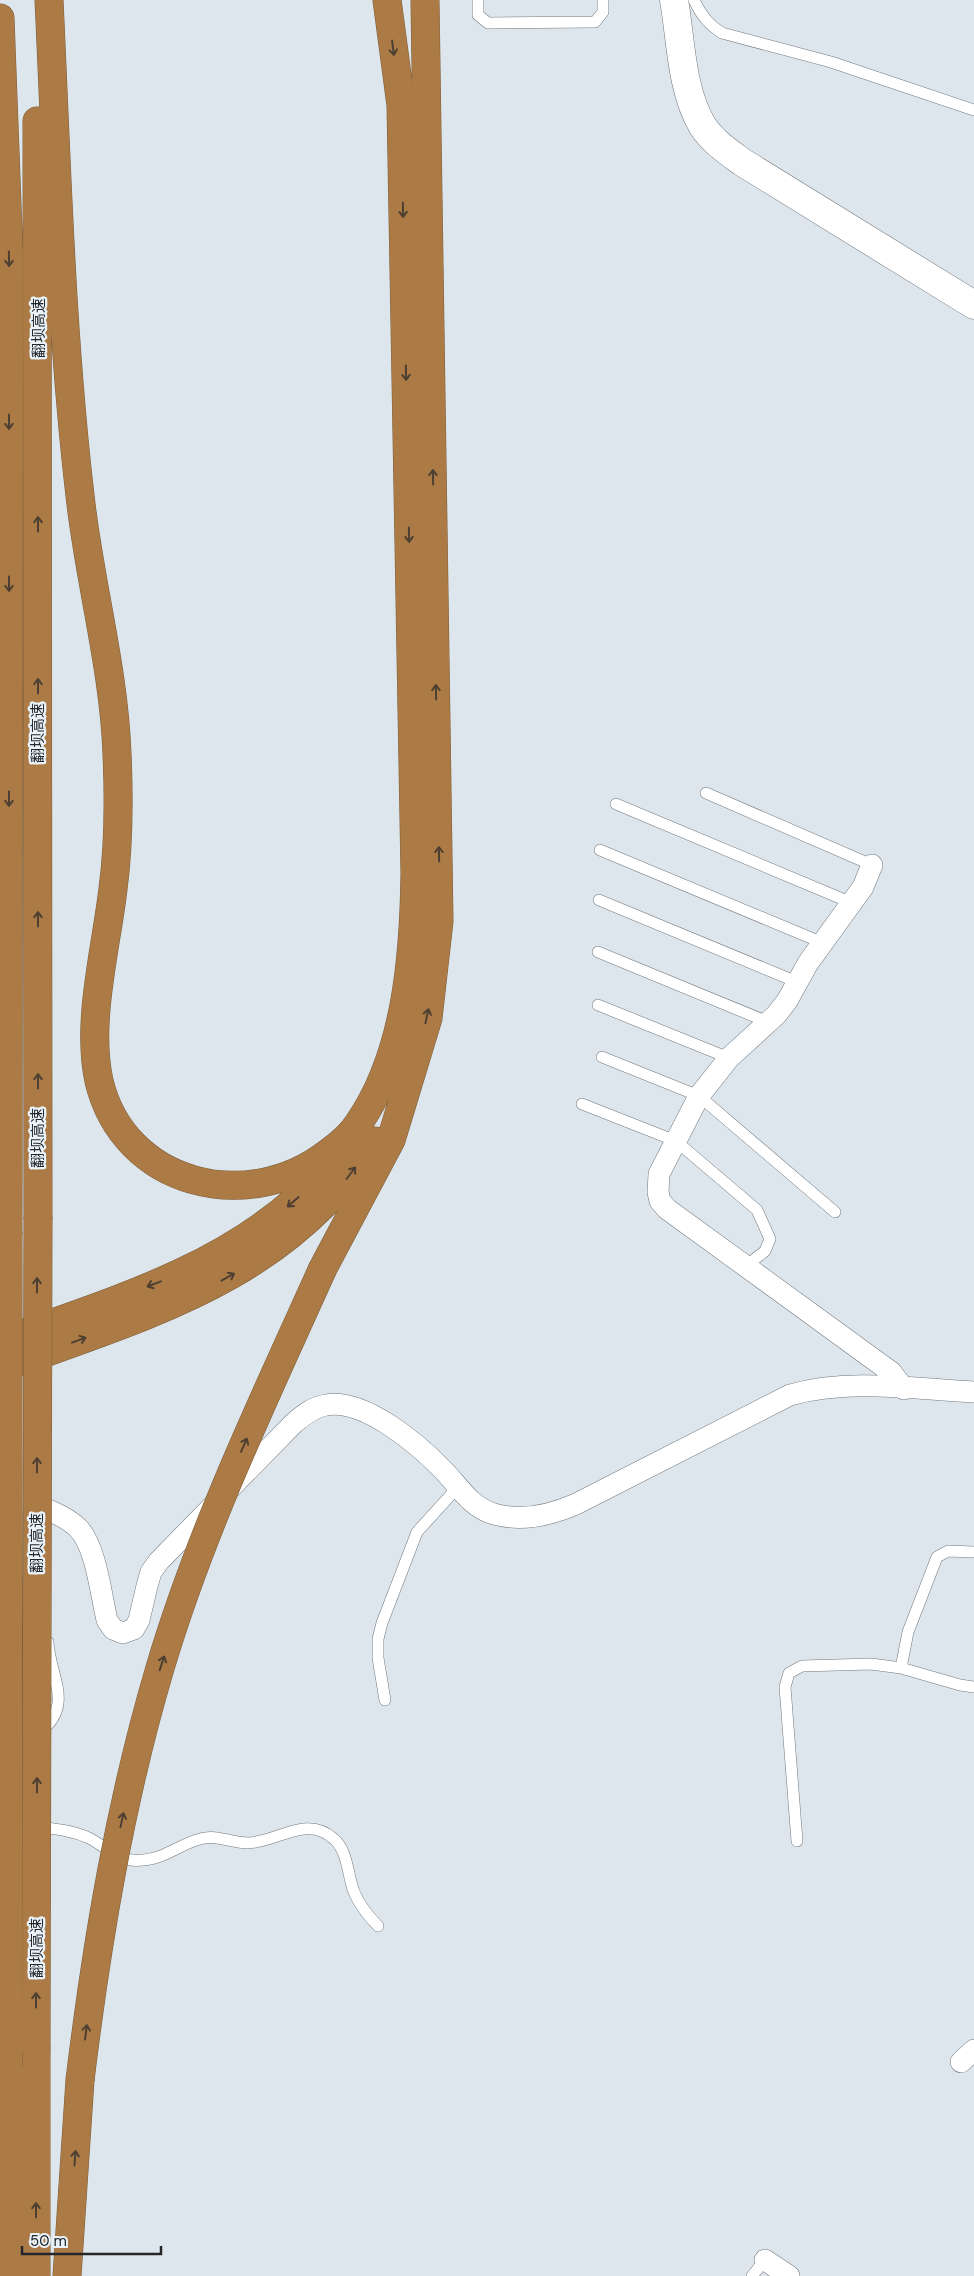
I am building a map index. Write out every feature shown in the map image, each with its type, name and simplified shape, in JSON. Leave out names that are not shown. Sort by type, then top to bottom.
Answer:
[{"type":"highway","name":"翻坝高速","points":[[36,0],[39,256],[36,2276]]},
{"type":"highway","points":[[49,0],[72,405],[82,512],[112,695],[117,744],[118,841],[96,1033],[96,1058],[100,1082],[108,1107],[139,1150],[161,1166],[186,1177],[212,1184],[240,1187],[268,1183],[293,1174],[331,1151],[358,1125]]},
{"type":"highway","points":[[0,1342],[165,1280],[242,1242],[276,1218],[331,1164],[358,1125],[378,1088],[404,1008],[414,919],[401,105],[387,0]]},
{"type":"highway","points":[[67,2276],[80,2080],[93,1976],[110,1874],[133,1771],[160,1668],[194,1568],[232,1471],[323,1268],[391,1140],[428,1018],[439,921],[425,0]]},
{"type":"highway","name":"翻坝高速","points":[[0,18],[9,257],[8,2276]]},
{"type":"highway","points":[[0,772],[9,646]]},
{"type":"highway","points":[[0,1369],[175,1304],[252,1264],[287,1238],[324,1204],[348,1177],[374,1142],[396,1104],[414,1063]]},
{"type":"street","points":[[674,0],[691,102],[703,126],[718,145],[742,162],[974,305]]},
{"type":"street","points":[[872,865],[863,887],[823,943],[786,1002],[768,1022],[729,1058],[699,1096],[659,1174],[658,1192],[660,1201],[666,1209],[891,1372],[904,1389]]},
{"type":"street","points":[[0,1493],[52,1525],[77,1527],[89,1545],[107,1620],[113,1629],[123,1633],[134,1629],[140,1620],[151,1572],[159,1561],[293,1424],[313,1409],[340,1404],[353,1407],[375,1417],[429,1456],[445,1471],[457,1488],[478,1507],[494,1514],[510,1517],[545,1515],[576,1504],[790,1395],[810,1389],[850,1386],[974,1392]]},
{"type":"street","points":[[759,2268],[789,2276]]},
{"type":"lane","points":[[478,0],[478,15],[488,23],[595,22],[603,12],[602,0]]},
{"type":"lane","points":[[694,0],[701,14],[710,25],[722,33],[831,62],[974,110]]},
{"type":"lane","points":[[706,793],[872,865]]},
{"type":"lane","points":[[616,804],[852,903]]},
{"type":"lane","points":[[600,850],[823,943]]},
{"type":"lane","points":[[599,900],[797,982]]},
{"type":"lane","points":[[598,952],[768,1022]]},
{"type":"lane","points":[[598,1005],[729,1058]]},
{"type":"lane","points":[[602,1057],[699,1096],[835,1212]]},
{"type":"lane","points":[[582,1104],[676,1141],[757,1210],[770,1239],[766,1250],[746,1266]]},
{"type":"lane","points":[[385,1700],[378,1658],[378,1639],[382,1623],[417,1532],[457,1488]]},
{"type":"lane","points":[[0,1775],[3,1769],[37,1734],[50,1724],[58,1709],[59,1686],[50,1654],[48,1637],[52,1525]]},
{"type":"lane","points":[[901,1668],[908,1632],[936,1557],[948,1551],[974,1552]]},
{"type":"lane","points":[[797,1842],[785,1687],[789,1673],[802,1666],[871,1664],[901,1668],[960,1685],[974,1687]]},
{"type":"lane","points":[[0,1818],[10,1825],[76,1833],[127,1860],[144,1860],[160,1856],[201,1838],[222,1837],[246,1843],[306,1828],[323,1832],[336,1840],[343,1855],[354,1892],[364,1911],[378,1926]]}]
